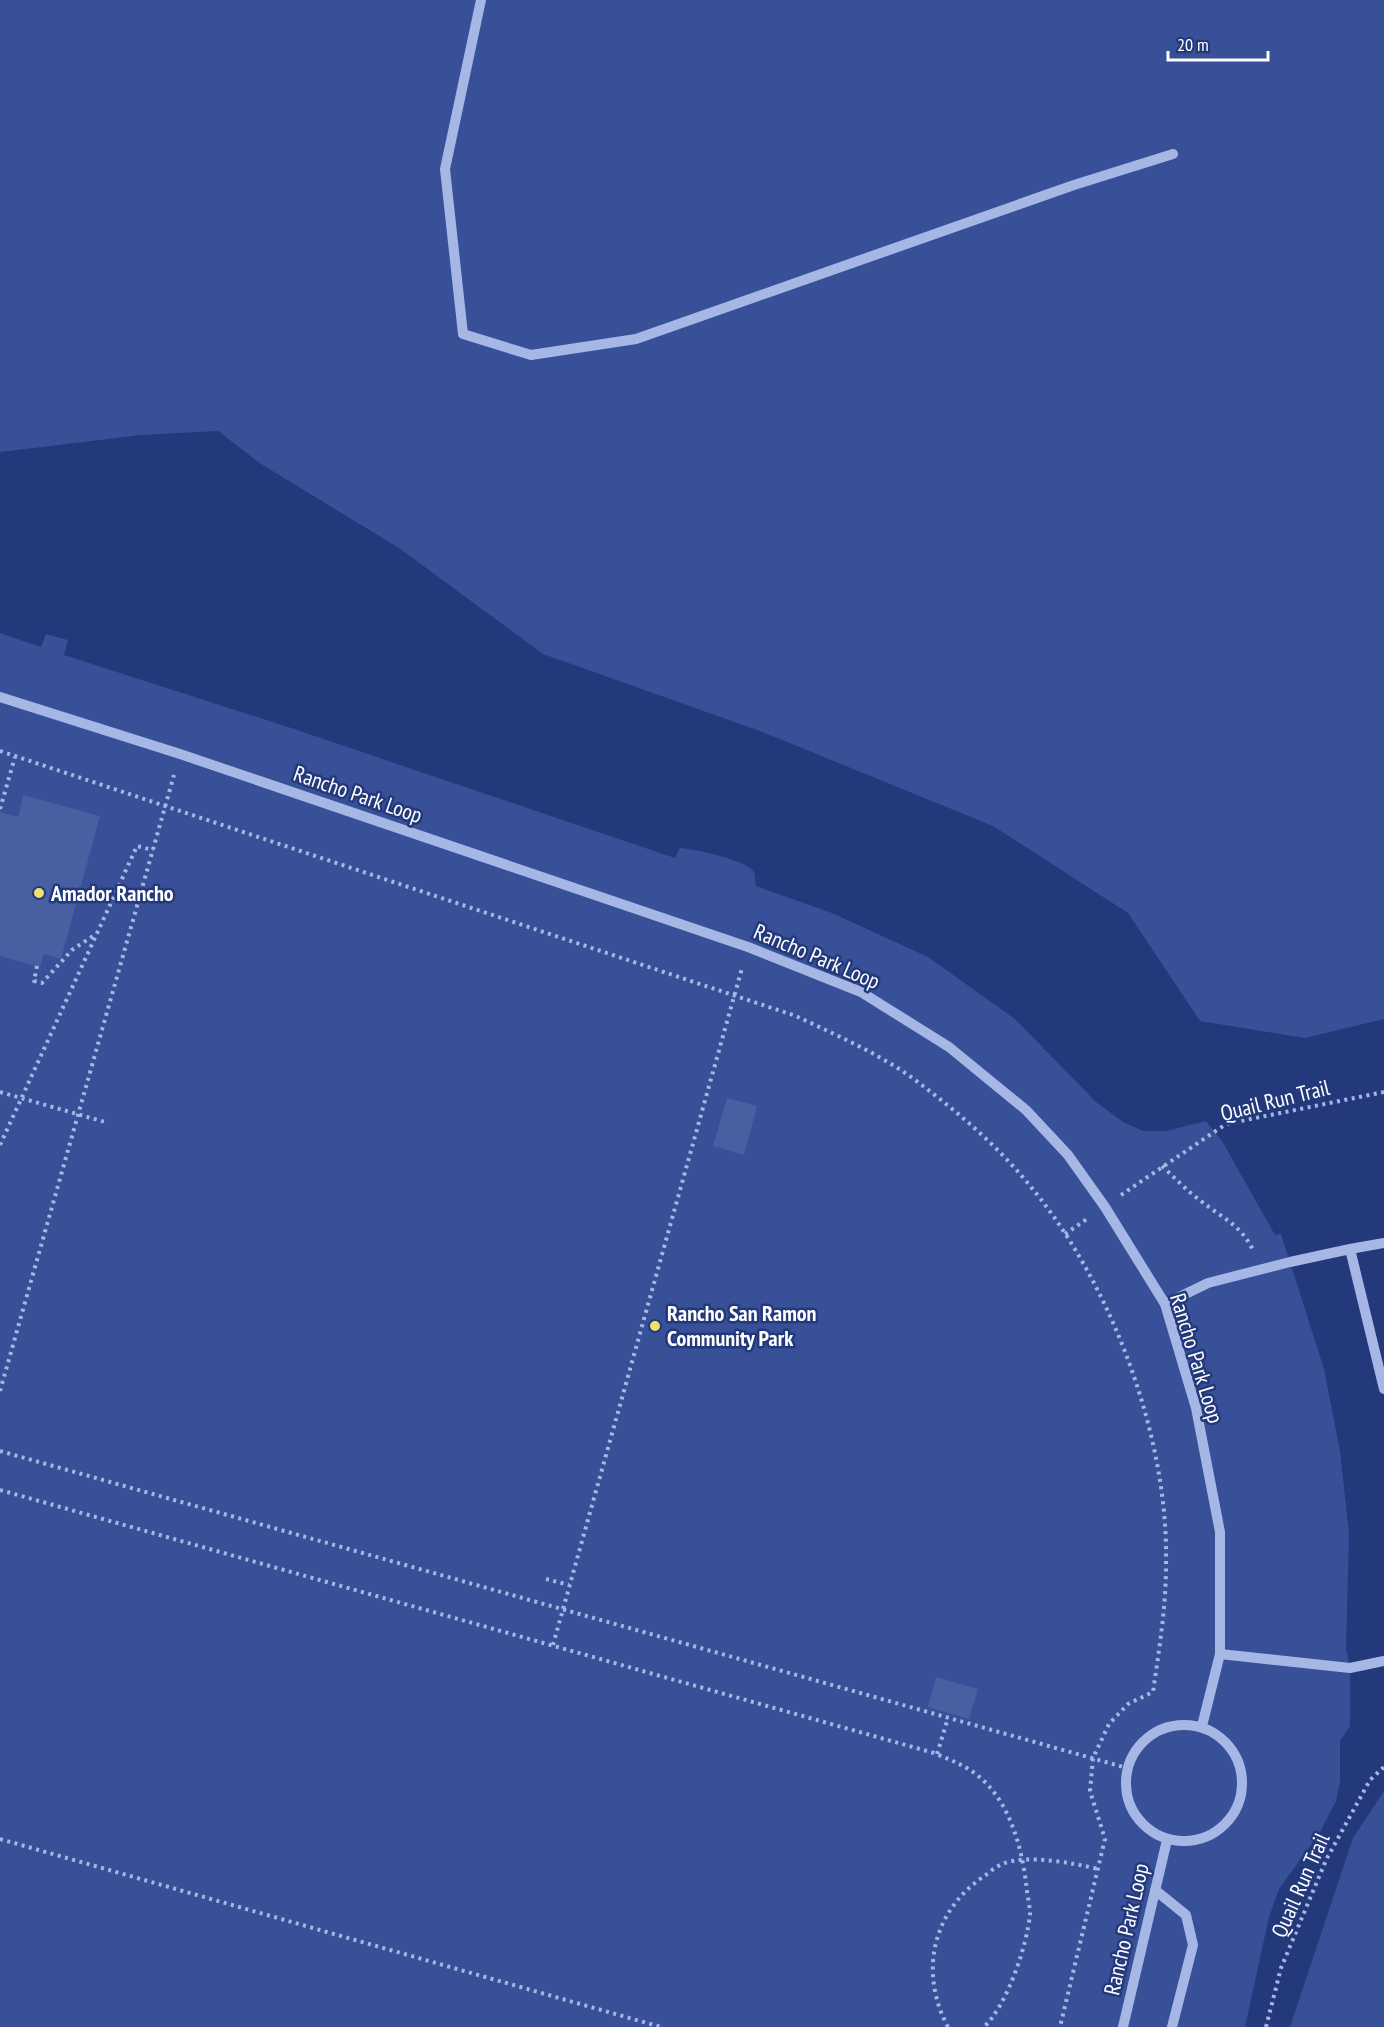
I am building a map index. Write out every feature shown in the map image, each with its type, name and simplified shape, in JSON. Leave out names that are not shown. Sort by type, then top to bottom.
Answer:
[{"type":"lane","points":[[481,0],[445,169],[464,334],[531,355],[636,339],[1074,185],[1173,154]]},
{"type":"lane","name":"Rancho Park Loop","points":[[0,697],[180,754],[748,947],[861,993],[950,1047],[1026,1110],[1068,1155],[1105,1207],[1165,1304],[1196,1408],[1220,1532],[1220,1654],[1202,1726],[1228,1742],[1242,1769],[1241,1800],[1225,1826],[1198,1841],[1167,1840],[1147,1830],[1133,1812],[1126,1791],[1127,1768]]},
{"type":"lane","points":[[1165,1304],[1208,1283],[1384,1243]]},
{"type":"lane","points":[[1350,1249],[1384,1389]]},
{"type":"lane","points":[[1220,1654],[1350,1668],[1384,1661]]},
{"type":"lane","points":[[1127,1768],[1138,1747],[1156,1731],[1178,1724],[1202,1726]]},
{"type":"lane","name":"Rancho Park Loop","points":[[1123,2027],[1167,1840]]},
{"type":"lane","points":[[1155,1890],[1185,1915],[1193,1945],[1172,2027]]},
{"type":"path","points":[[0,752],[796,1016],[871,1052],[921,1085],[975,1128],[1026,1181],[1065,1234],[1111,1315],[1144,1404],[1162,1490],[1167,1564],[1163,1624],[1153,1692],[1128,1704],[1109,1724],[1093,1758],[1090,1791],[1105,1839],[1060,2027]]},
{"type":"path","points":[[0,1391],[180,754]]},
{"type":"path","points":[[0,809],[15,757]]},
{"type":"path","points":[[0,1145],[137,846],[153,850]]},
{"type":"path","points":[[38,966],[34,981],[42,983],[72,950],[97,933]]},
{"type":"path","points":[[553,1646],[748,947]]},
{"type":"path","points":[[0,1092],[105,1122]]},
{"type":"path","name":"Quail Run Trail","points":[[1121,1195],[1226,1124],[1384,1092]]},
{"type":"path","points":[[1162,1166],[1201,1201],[1233,1222],[1247,1237],[1258,1270]]},
{"type":"path","points":[[1065,1234],[1090,1217]]},
{"type":"path","points":[[0,1451],[1127,1768]]},
{"type":"path","points":[[0,1490],[937,1754],[965,1766],[986,1783],[1006,1811],[1024,1861],[1030,1914],[1018,1969],[992,2019],[984,2027]]},
{"type":"path","points":[[546,1579],[570,1585]]},
{"type":"path","points":[[937,1754],[948,1718]]},
{"type":"path","name":"Quail Run Trail","points":[[1266,2027],[1281,1968],[1326,1860],[1370,1780],[1384,1767]]},
{"type":"path","points":[[0,1839],[661,2027]]},
{"type":"path","points":[[948,2027],[939,2010],[932,1983],[934,1949],[942,1923],[968,1887],[1003,1864],[1024,1861],[1060,1861],[1098,1869]]},
{"type":"shaded area","points":[[0,0],[1384,0],[1384,1019],[1305,1038],[1200,1021],[1128,913],[993,826],[760,731],[543,654],[399,548],[261,464],[218,431],[141,435],[0,452]]},
{"type":"shaded area","name":"Rancho San Ramon Community Park","points":[[0,633],[41,647],[46,634],[68,640],[64,655],[291,728],[675,858],[680,848],[742,863],[754,872],[756,886],[832,913],[928,957],[1015,1019],[1096,1102],[1123,1122],[1143,1131],[1166,1131],[1206,1121],[1222,1141],[1275,1235],[1281,1234],[1324,1369],[1340,1451],[1349,1533],[1346,1649],[1350,1668],[1350,1726],[1340,1741],[1340,1781],[1336,1801],[1320,1832],[1279,1889],[1269,1917],[1245,2027],[0,2027]]},
{"type":"shaded area","points":[[1384,1791],[1384,2027],[1290,2027],[1353,1838]]},
{"type":"building","name":"Amador Rancho","points":[[23,795],[100,816],[61,959],[44,954],[40,967],[0,956],[0,812],[18,817]]},
{"type":"building","points":[[727,1098],[757,1106],[744,1155],[713,1146]]},
{"type":"building","points":[[936,1677],[978,1689],[969,1719],[928,1707]]},
{"type":"place","name":"Amador Rancho","points":[[39,893]]},
{"type":"place","name":"Rancho San Ramon Community Park","points":[[655,1326]]}]
